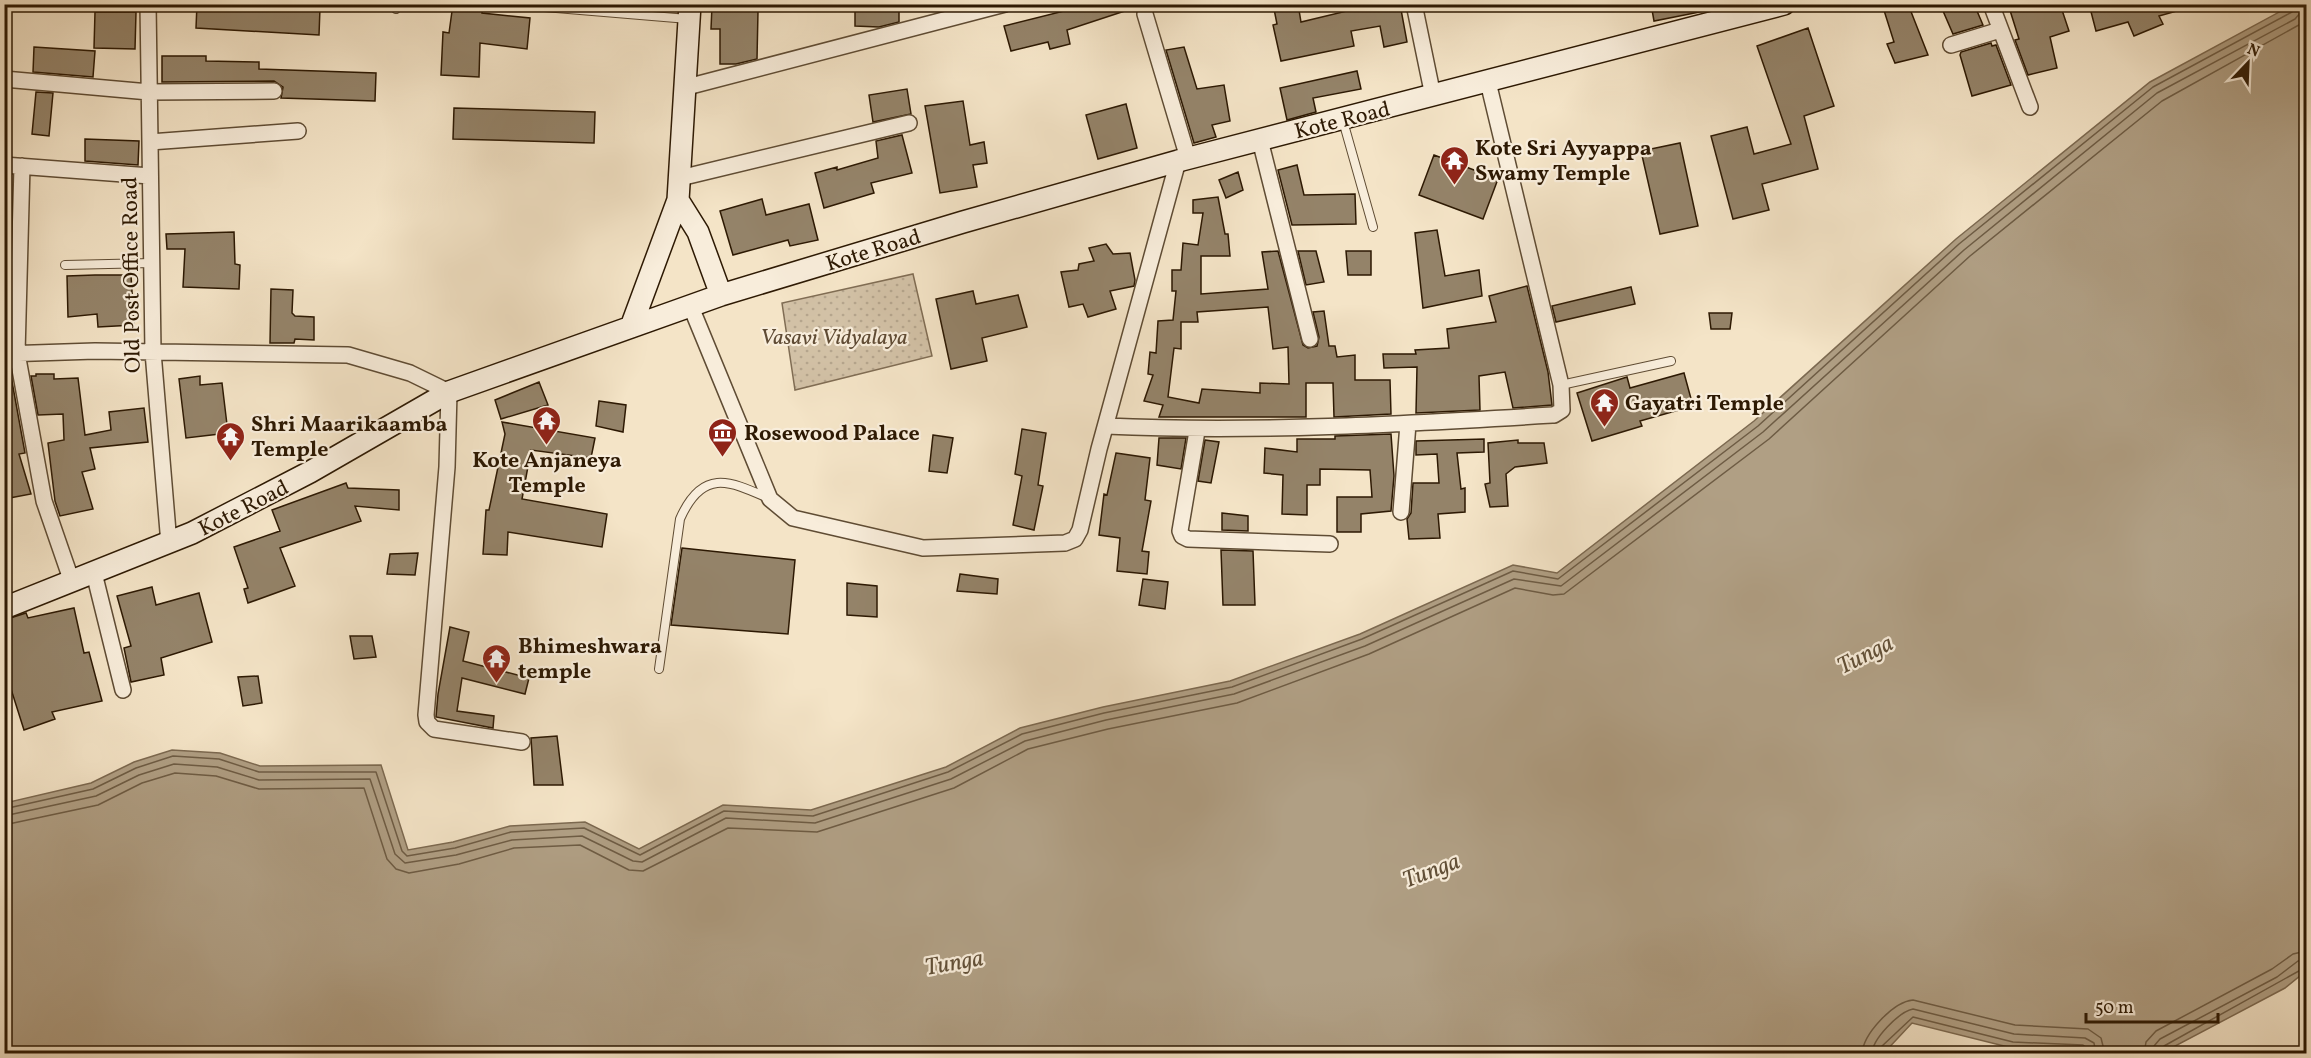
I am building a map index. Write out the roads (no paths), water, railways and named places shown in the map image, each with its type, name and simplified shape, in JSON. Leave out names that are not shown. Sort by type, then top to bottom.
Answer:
[{"type":"street","name":"Old Post Office Road","points":[[148,4],[153,352],[169,544]]},
{"type":"street","points":[[687,87],[1005,4]]},
{"type":"street","points":[[1414,4],[1433,96]]},
{"type":"street","name":"Kote Road","points":[[4,608],[169,544],[310,472],[449,392],[721,295],[1183,159],[1784,4]]},
{"type":"street","points":[[1991,4],[2030,108]]},
{"type":"street","points":[[631,327],[678,200],[690,12]]},
{"type":"street","points":[[691,307],[770,499],[793,518],[923,548],[1065,543],[1075,539],[1080,530],[1106,426],[1183,159],[1145,14]]},
{"type":"street","points":[[1950,45],[2000,30]]},
{"type":"street","points":[[4,79],[149,92],[274,91]]},
{"type":"street","points":[[1106,426],[1197,430],[1408,424],[1554,415],[1562,410],[1561,385],[1488,82]]},
{"type":"street","points":[[680,178],[909,123]]},
{"type":"street","points":[[150,142],[298,131]]},
{"type":"street","points":[[1260,140],[1310,339]]},
{"type":"street","points":[[4,165],[150,176]]},
{"type":"street","points":[[22,166],[11,353],[44,501],[72,582]]},
{"type":"street","points":[[678,200],[698,232],[721,295]]},
{"type":"street","points":[[11,353],[153,352],[348,355],[410,373],[449,392],[447,467],[427,722],[434,729],[522,742]]},
{"type":"street","points":[[1401,512],[1408,424]]},
{"type":"street","points":[[1197,430],[1180,531],[1182,536],[1188,539],[1330,544]]},
{"type":"street","points":[[94,573],[123,690]]},
{"type":"lane","points":[[507,4],[690,12]]},
{"type":"lane","points":[[1342,119],[1373,227]]},
{"type":"lane","points":[[65,265],[152,263]]},
{"type":"lane","points":[[1561,385],[1671,361]]},
{"type":"lane","points":[[659,669],[680,519],[686,506],[701,490],[715,482],[732,482],[770,499]]},
{"type":"water","name":"Tunga","points":[[2294,4],[2306,5],[2306,971],[2285,988],[2162,1053],[2012,1048],[1912,1023],[1883,1054],[5,1053],[5,803],[91,783],[134,762],[172,750],[220,753],[260,766],[381,765],[408,850],[453,842],[510,826],[585,822],[639,849],[723,805],[811,810],[946,767],[1020,728],[1103,707],[1230,681],[1360,634],[1513,565],[1557,573],[1754,421],[1956,239],[2150,82]]},
{"type":"place","name":"Kote Sri Ayyappa Swamy Temple","points":[[1454,186]]},
{"type":"place","name":"Gayatri Temple","points":[[1604,428]]},
{"type":"place","name":"Kote Anjaneya Temple","points":[[547,446]]},
{"type":"place","name":"Rosewood Palace","points":[[723,458]]},
{"type":"place","name":"Shri Maarikaamba Temple","points":[[230,462]]},
{"type":"place","name":"Bhimeshwara temple","points":[[497,684]]},
{"type":"park label","name":"Vasavi Vidyalaya","points":[[834,336]]}]
